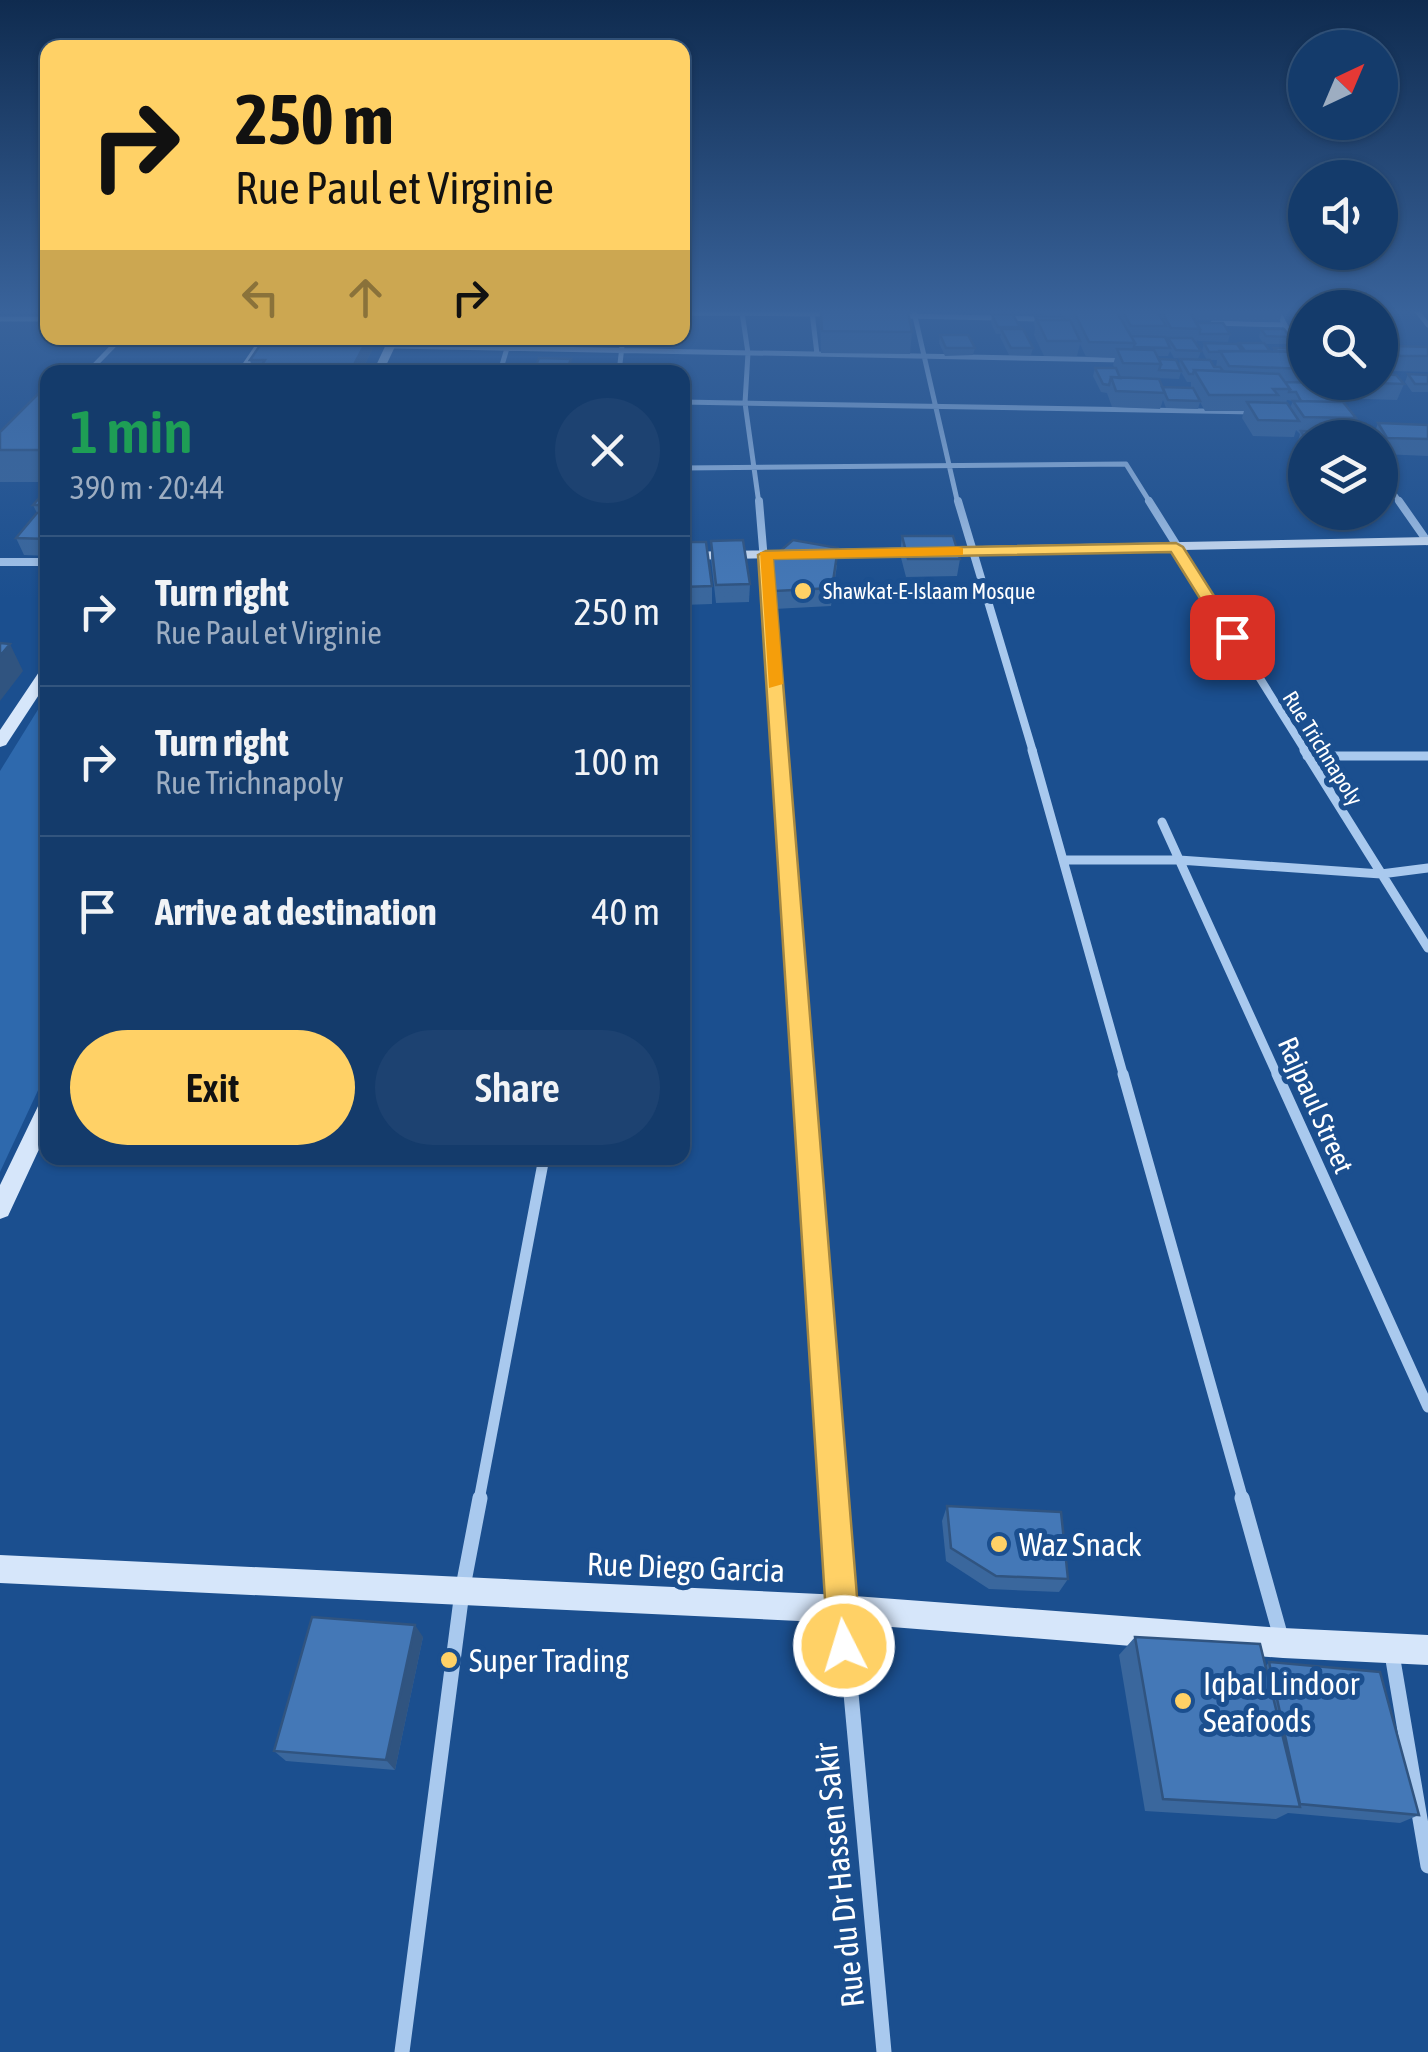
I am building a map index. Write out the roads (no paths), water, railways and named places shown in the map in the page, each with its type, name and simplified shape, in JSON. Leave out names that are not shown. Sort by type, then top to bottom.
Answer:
[{"type":"street","name":"Rue du Dr Hassen Sakir","points":[[745,408],[766,555],[841,1609],[884,2052]]},
{"type":"street","points":[[933,408],[946,464],[1063,860],[1283,1644]]},
{"type":"street","points":[[1030,408],[1263,412]]},
{"type":"street","points":[[690,468],[946,464]]},
{"type":"street","name":"Rue Trichnapoly","points":[[946,464],[1126,464],[1428,948]]},
{"type":"street","points":[[1398,499],[1427,541]]},
{"type":"street","points":[[690,556],[1427,541]]},
{"type":"street","points":[[0,562],[40,562]]},
{"type":"street","points":[[0,742],[40,681]]},
{"type":"street","points":[[1307,756],[1428,756]]},
{"type":"street","name":"Rajpaul Street","points":[[1162,822],[1428,1407]]},
{"type":"street","points":[[1063,860],[1179,860],[1381,874],[1428,868]]},
{"type":"street","points":[[0,1209],[40,1123]]},
{"type":"street","points":[[402,2052],[462,1592],[543,1165]]},
{"type":"street","name":"Rue Diego Garcia","points":[[0,1569],[841,1609],[1283,1644],[1428,1650]]},
{"type":"street","points":[[1391,1648],[1428,1866]]},
{"type":"place","name":"Shawkat-E-Islaam Mosque","points":[[803,591]]},
{"type":"place","name":"Waz Snack","points":[[999,1544]]},
{"type":"place","name":"Super Trading","points":[[449,1660]]},
{"type":"place","name":"Iqbal Lindoor Seafoods","points":[[1183,1701]]}]
